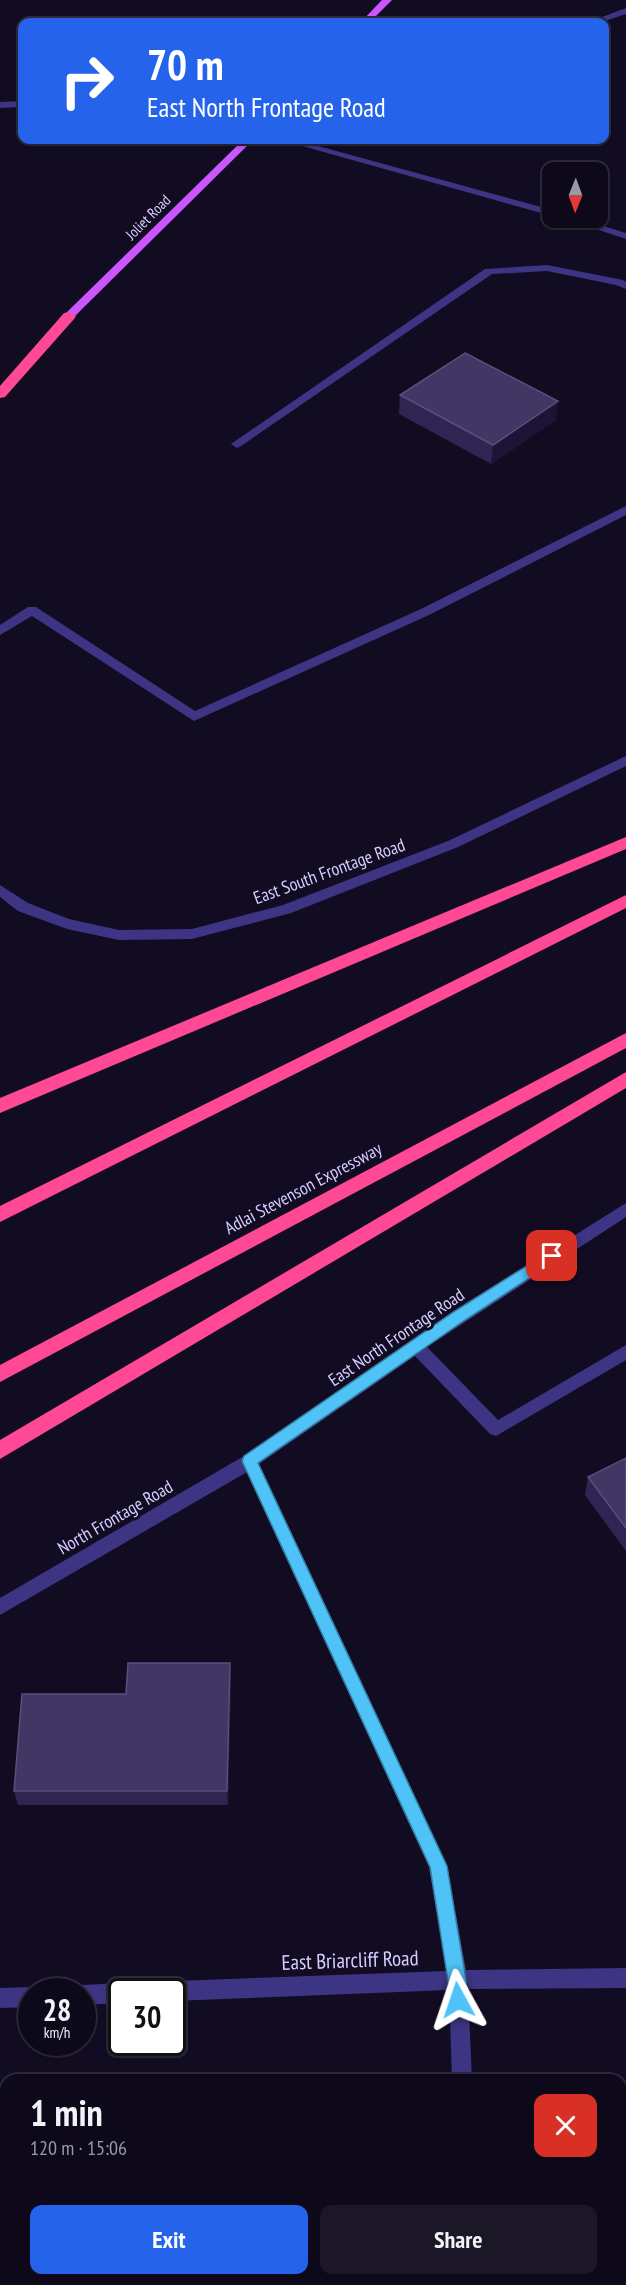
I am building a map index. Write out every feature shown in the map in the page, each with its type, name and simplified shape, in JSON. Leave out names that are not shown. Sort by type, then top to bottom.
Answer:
[{"type":"highway","points":[[0,376],[69,316]]},
{"type":"highway","points":[[0,394],[69,316]]},
{"type":"highway","points":[[0,1106],[626,843]]},
{"type":"highway","points":[[0,1215],[626,901]]},
{"type":"highway","name":"Adlai Stevenson Expressway","points":[[0,1374],[626,1040]]},
{"type":"highway","points":[[0,1450],[626,1079]]},
{"type":"main road","points":[[369,18],[387,0]]},
{"type":"main road","name":"Joliet Road","points":[[69,316],[244,144]]},
{"type":"street","points":[[606,18],[626,11]]},
{"type":"street","points":[[0,105],[18,104]]},
{"type":"street","points":[[301,144],[542,210]]},
{"type":"street","points":[[600,228],[626,236]]},
{"type":"street","points":[[237,444],[489,271],[547,268],[619,282],[626,286]]},
{"type":"street","points":[[0,632],[32,610],[194,717],[425,612],[626,510]]},
{"type":"street","name":"East South Frontage Road","points":[[0,890],[23,907],[67,924],[119,935],[192,934],[286,909],[453,844],[626,761]]},
{"type":"street","name":"East North Frontage Road","points":[[250,1461],[416,1346],[626,1209]]},
{"type":"street","points":[[416,1346],[496,1429],[626,1352]]},
{"type":"street","points":[[250,1461],[438,1866],[458,1980],[462,2074]]},
{"type":"street","name":"North Frontage Road","points":[[0,1607],[250,1461]]},
{"type":"street","name":"East Briarcliff Road","points":[[186,1991],[458,1980],[626,1978]]},
{"type":"street","points":[[0,1998],[18,1997]]},
{"type":"building","points":[[465,353],[558,401],[493,445],[400,395]]},
{"type":"building","points":[[626,1458],[626,1528],[588,1477]]},
{"type":"building","points":[[128,1663],[230,1663],[227,1791],[14,1791],[22,1694],[126,1694]]},
{"type":"route","points":[[458,2000],[458,1980],[438,1866],[250,1461],[460,1316],[552,1256]]}]
